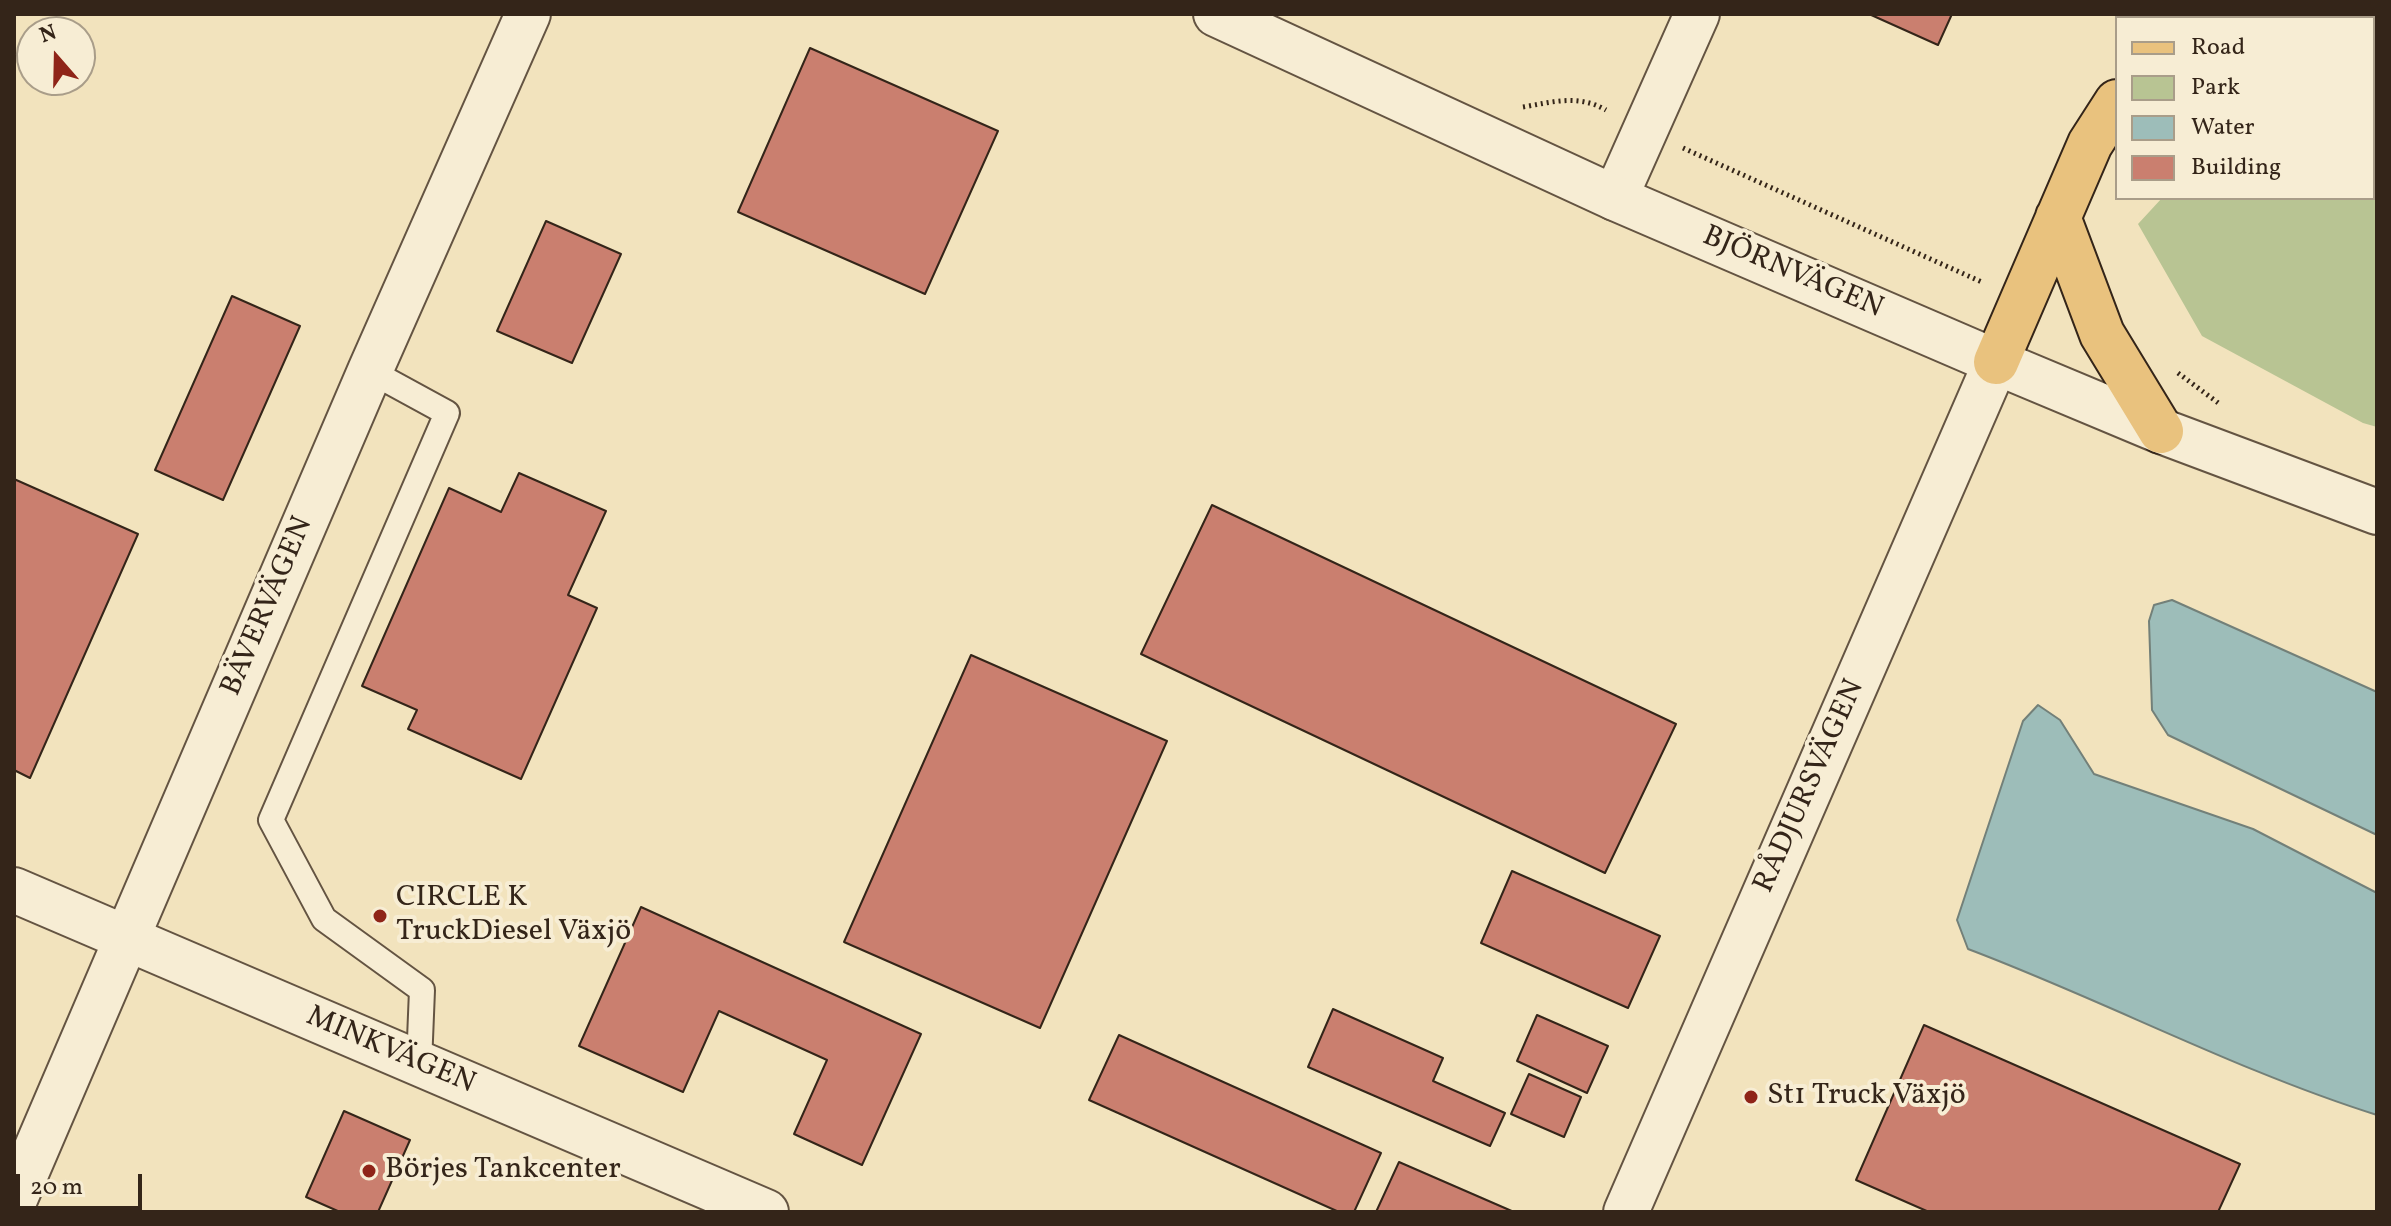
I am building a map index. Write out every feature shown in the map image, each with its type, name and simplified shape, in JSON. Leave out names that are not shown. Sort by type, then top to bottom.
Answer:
[{"type":"main road","points":[[1996,362],[2090,144],[2115,105]]},
{"type":"main road","points":[[2058,217],[2102,334],[2161,431]]},
{"type":"street","name":"BÄVERVÄGEN","points":[[14,1201],[370,371],[528,14]]},
{"type":"street","name":"BJÖRNVÄGEN","points":[[1216,14],[1615,198],[1996,362],[2161,431],[2377,512]]},
{"type":"street","points":[[1615,198],[1697,14]]},
{"type":"street","name":"RÅDJURSVÄGEN","points":[[1626,1212],[1996,362]]},
{"type":"street","name":"MINKVÄGEN","points":[[14,890],[766,1212]]},
{"type":"lane","points":[[370,371],[447,413],[271,820],[324,919],[422,990],[419,1064]]},
{"type":"path","points":[[1509,106],[1523,107],[1571,99],[1593,103],[1645,131],[2022,299]]},
{"type":"path","points":[[2168,365],[2231,412]]},
{"type":"green space","points":[[2377,18],[2377,427],[2363,423],[2202,336],[2138,224],[2160,200],[2375,200]]},
{"type":"water","points":[[2172,600],[2377,692],[2377,835],[2168,735],[2152,710],[2149,621],[2154,605]]},
{"type":"water","points":[[2038,705],[2060,720],[2094,774],[2253,829],[2377,893],[2377,1115],[2273,1078],[1968,949],[1957,920],[2023,721]]},
{"type":"building","points":[[1869,14],[1952,14],[1938,45]]},
{"type":"building","points":[[810,48],[998,131],[925,294],[738,212]]},
{"type":"building","points":[[546,221],[621,254],[572,363],[497,331]]},
{"type":"building","points":[[232,296],[300,326],[223,500],[155,470]]},
{"type":"building","points":[[519,473],[606,511],[568,595],[597,608],[521,779],[408,729],[417,710],[362,686],[449,488],[501,512]]},
{"type":"building","points":[[14,479],[138,534],[30,778],[14,770]]},
{"type":"building","points":[[1212,505],[1676,724],[1605,873],[1141,654]]},
{"type":"building","points":[[971,655],[1167,741],[1040,1028],[844,942]]},
{"type":"building","points":[[1512,871],[1660,936],[1628,1008],[1481,943]]},
{"type":"building","points":[[641,907],[921,1034],[862,1165],[794,1134],[827,1060],[719,1011],[683,1092],[579,1046]]},
{"type":"building","points":[[1333,1009],[1443,1058],[1433,1081],[1505,1113],[1490,1146],[1308,1067]]},
{"type":"building","points":[[1537,1015],[1608,1046],[1587,1093],[1517,1061]]},
{"type":"building","points":[[1924,1025],[2240,1164],[2218,1212],[1929,1212],[1856,1180]]},
{"type":"building","points":[[1119,1035],[1381,1153],[1354,1212],[1339,1212],[1089,1100]]},
{"type":"building","points":[[1529,1074],[1581,1097],[1564,1137],[1511,1114]]},
{"type":"building","points":[[344,1111],[410,1140],[378,1212],[340,1212],[306,1197]]},
{"type":"building","points":[[1399,1162],[1514,1212],[1376,1212]]},
{"type":"place","name":"CIRCLE K TruckDiesel Växjö","points":[[380,916]]},
{"type":"place","name":"St1 Truck Växjö","points":[[1751,1097]]},
{"type":"place","name":"Börjes Tankcenter","points":[[369,1171]]}]
